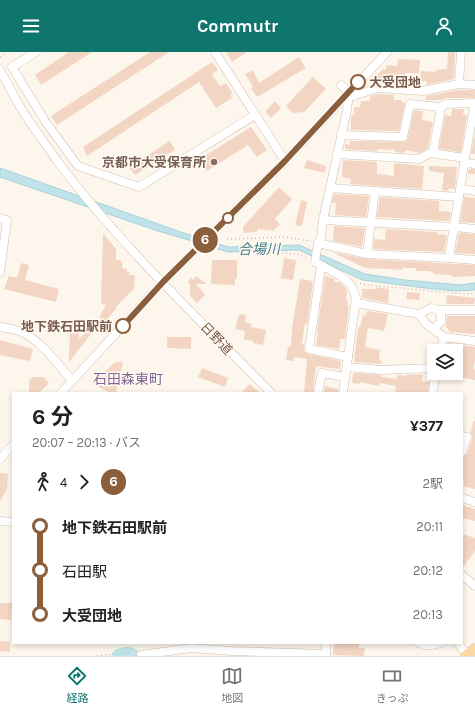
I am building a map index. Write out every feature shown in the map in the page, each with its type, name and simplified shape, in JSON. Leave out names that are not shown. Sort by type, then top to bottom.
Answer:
[{"type":"street","points":[[36,52],[12,68],[45,121],[78,166],[139,187],[255,115]]},
{"type":"street","points":[[214,52],[285,161]]},
{"type":"street","points":[[62,392],[163,282],[285,161],[387,52]]},
{"type":"street","points":[[459,84],[461,52]]},
{"type":"street","name":"日野道","points":[[0,70],[19,105],[42,140],[102,217],[270,392]]},
{"type":"street","points":[[341,85],[354,96],[378,88],[423,91],[459,84],[475,85]]},
{"type":"street","points":[[348,357],[309,349],[318,245],[321,238],[323,220],[342,135],[349,92]]},
{"type":"street","points":[[433,153],[441,108],[446,104],[475,103],[464,160],[449,258]]},
{"type":"street","points":[[342,135],[403,137],[410,104],[441,108]]},
{"type":"street","points":[[337,154],[420,159],[430,153],[433,153],[475,164]]},
{"type":"street","points":[[330,188],[374,191],[460,193],[475,191]]},
{"type":"street","points":[[367,254],[372,223],[374,191]]},
{"type":"street","points":[[0,218],[7,220],[0,270]]},
{"type":"street","points":[[323,220],[475,229]]},
{"type":"street","points":[[318,245],[367,254],[475,260]]},
{"type":"street","points":[[317,262],[351,285],[356,298],[343,392]]},
{"type":"street","points":[[356,303],[419,314],[431,308],[439,310],[475,310]]},
{"type":"street","points":[[433,329],[440,322],[441,314],[439,310]]},
{"type":"street","points":[[419,314],[426,324],[444,337],[475,341]]},
{"type":"street","points":[[0,327],[20,332],[33,339],[47,350],[72,381]]},
{"type":"street","points":[[442,344],[444,337]]},
{"type":"street","points":[[347,367],[380,370],[427,368]]},
{"type":"street","points":[[318,392],[322,373],[345,377]]},
{"type":"street","points":[[433,392],[434,380]]},
{"type":"street","points":[[1,458],[12,446]]},
{"type":"street","points":[[463,498],[475,502]]},
{"type":"street","points":[[0,521],[12,522]]},
{"type":"street","points":[[463,576],[475,586]]},
{"type":"street","points":[[141,655],[160,654],[191,645],[209,652],[245,647],[259,654],[326,655],[326,644]]},
{"type":"street","points":[[423,644],[431,646],[438,644]]},
{"type":"street","points":[[459,644],[469,653]]},
{"type":"path","points":[[0,57],[6,52]]},
{"type":"path","points":[[227,239],[285,237],[318,245]]},
{"type":"path","points":[[282,253],[298,254],[317,262]]},
{"type":"path","points":[[344,279],[376,286],[470,294],[475,292]]},
{"type":"path","points":[[98,656],[127,652],[141,655]]},
{"type":"water","name":"合場川","points":[[0,168],[181,232],[228,247],[299,245],[365,274],[405,280],[461,285],[475,283],[475,290],[455,291],[362,280],[299,250],[228,252],[155,230],[0,177]]},
{"type":"building","points":[[69,52],[92,52],[41,85],[35,75]]},
{"type":"building","points":[[150,52],[169,52],[57,125],[51,116]]},
{"type":"building","points":[[226,52],[247,52],[232,62]]},
{"type":"building","points":[[448,52],[455,52],[454,79],[426,85],[427,81],[420,81],[421,71],[436,72],[436,70],[447,69]]},
{"type":"building","points":[[299,57],[306,68],[257,97],[245,74],[253,70],[259,83]]},
{"type":"building","points":[[398,59],[420,60],[419,73],[405,73],[405,84],[373,84],[371,82],[382,70],[385,70],[387,65],[397,66]]},
{"type":"building","points":[[212,62],[218,70],[212,74],[220,86],[226,83],[233,94],[230,95],[232,98],[216,108],[199,82],[87,156],[83,147]]},
{"type":"building","points":[[313,77],[326,89],[304,112],[293,113],[286,106]]},
{"type":"building","points":[[459,90],[475,90],[475,98],[425,100],[426,96]]},
{"type":"building","points":[[378,94],[394,95],[394,100],[402,100],[402,102],[405,103],[399,131],[351,130],[351,119],[352,115],[354,115],[354,107],[360,107],[361,101],[370,101],[370,96]]},
{"type":"building","points":[[275,101],[281,108],[271,118],[265,112]]},
{"type":"building","points":[[452,109],[464,109],[463,115],[467,115],[461,152],[439,149],[445,115],[451,116]]},
{"type":"building","points":[[414,110],[423,111],[422,120],[433,122],[428,148],[419,153],[406,150],[404,153],[395,152],[395,150],[378,149],[378,151],[345,149],[345,144],[350,145],[350,141],[406,142]]},
{"type":"building","points":[[251,127],[267,150],[257,157],[248,145],[207,171],[200,161],[201,158]]},
{"type":"building","points":[[475,134],[475,154],[471,153]]},
{"type":"building","points":[[170,141],[175,150],[135,175],[129,167]]},
{"type":"building","points":[[307,160],[326,166],[325,173],[304,168]]},
{"type":"building","points":[[343,160],[377,162],[377,174],[394,176],[394,163],[424,166],[422,189],[350,184],[351,179],[342,177]]},
{"type":"building","points":[[429,166],[457,167],[455,189],[449,188],[448,191],[442,190],[444,173],[429,171]]},
{"type":"building","points":[[469,169],[475,169],[475,174],[468,174]]},
{"type":"building","points":[[279,187],[292,199],[275,219],[280,224],[273,231],[270,229],[268,231],[267,229],[266,231],[259,228],[256,232],[243,233],[243,227]]},
{"type":"building","points":[[334,194],[369,196],[366,217],[335,215],[336,203],[332,203]]},
{"type":"building","points":[[380,197],[439,201],[439,211],[451,212],[449,221],[377,217]]},
{"type":"building","points":[[464,197],[475,198],[475,223],[460,222]]},
{"type":"building","points":[[301,200],[307,202],[302,226],[295,225]]},
{"type":"building","points":[[334,226],[365,228],[362,247],[333,241]]},
{"type":"building","points":[[386,229],[437,232],[437,234],[447,235],[444,252],[373,249],[374,239],[385,240]]},
{"type":"building","points":[[103,233],[116,249],[116,260],[121,260],[121,263],[123,263],[122,268],[127,269],[127,272],[130,272],[129,275],[135,275],[134,289],[115,308],[116,309],[104,323],[99,318],[106,305],[101,304]]},
{"type":"building","points":[[459,233],[475,234],[475,254],[455,253]]},
{"type":"building","points":[[332,252],[367,259],[475,265],[475,276],[452,277],[452,275],[433,274],[433,272],[428,271],[416,271],[416,268],[402,268],[402,270],[373,269],[363,267]]},
{"type":"building","points":[[284,258],[296,260],[293,280],[281,278]]},
{"type":"building","points":[[212,260],[237,260],[237,279],[235,279],[235,285],[211,284]]},
{"type":"building","points":[[21,263],[29,265],[25,280],[59,289],[56,302],[4,289],[9,276],[17,278]]},
{"type":"building","points":[[196,276],[207,284],[196,284],[205,295],[197,303],[190,296],[190,284],[188,284],[190,277],[193,280]]},
{"type":"building","points":[[325,276],[335,279],[334,282],[340,282],[347,290],[346,300],[348,300],[347,305],[349,305],[345,339],[340,339],[339,349],[316,345]]},
{"type":"building","points":[[300,279],[313,281],[307,325],[305,324],[302,344],[304,345],[304,351],[308,354],[341,361],[340,369],[316,366],[313,392],[304,392],[307,359],[294,357],[294,361],[286,360],[288,347],[291,347],[292,329]]},
{"type":"building","points":[[376,287],[389,289],[388,303],[362,298],[362,289],[376,289]]},
{"type":"building","points":[[407,292],[420,293],[419,300],[406,299]]},
{"type":"building","points":[[447,295],[475,298],[474,304],[448,304],[446,303]]},
{"type":"building","points":[[367,311],[388,314],[384,331],[368,328],[365,347],[380,350],[379,360],[382,361],[381,364],[354,362],[358,327],[360,327],[363,315],[366,316]]},
{"type":"building","points":[[239,314],[246,315],[245,322],[252,324],[251,327],[266,330],[263,345],[244,339],[245,331],[235,329]]},
{"type":"building","points":[[447,316],[475,316],[475,334],[449,332],[448,328],[446,328]]},
{"type":"building","points":[[91,326],[95,329],[69,362],[70,327],[79,327],[79,339]]},
{"type":"building","points":[[167,337],[191,337],[191,349],[167,348]]},
{"type":"building","points":[[0,340],[33,349],[30,361],[0,355]]},
{"type":"building","points":[[463,345],[475,347],[475,361],[473,369],[475,370],[475,380],[463,377]]},
{"type":"building","points":[[123,362],[116,392],[108,392],[93,384],[114,363]]},
{"type":"building","points":[[202,368],[228,378],[225,387],[198,377]]},
{"type":"building","points":[[353,373],[381,375],[381,377],[397,379],[397,375],[406,376],[423,374],[422,381],[429,382],[428,392],[395,392],[396,386],[380,383],[379,386],[360,382],[360,384],[352,383]]},
{"type":"building","points":[[33,377],[43,377],[49,383],[40,392],[29,392],[29,381]]},
{"type":"building","points":[[250,384],[259,392],[242,392]]},
{"type":"building","points":[[325,386],[338,389],[338,392],[324,392]]},
{"type":"building","points":[[475,421],[475,489],[463,486],[463,456],[467,454],[472,439],[472,435],[470,433]]},
{"type":"building","points":[[0,473],[8,474],[7,489],[0,501]]},
{"type":"building","points":[[463,505],[475,509],[475,521],[463,518]]},
{"type":"building","points":[[463,534],[475,538],[475,551],[463,567]]},
{"type":"building","points":[[0,603],[12,603],[11,620],[0,619]]},
{"type":"building","points":[[0,641],[10,642],[10,652],[0,651]]},
{"type":"building","points":[[334,644],[359,644],[359,648],[365,648],[364,656],[333,655]]},
{"type":"waterway","points":[[119,656],[128,654],[132,656]]},
{"type":"bus line","name":"6","points":[[123,326],[163,282],[285,161],[358,82]]},
{"type":"place","name":"大受団地","points":[[358,82]]},
{"type":"place","name":"京都市大受保育所","points":[[214,162]]},
{"type":"place","name":"地下鉄石田駅前","points":[[123,326]]},
{"type":"district","name":"石田森東町","points":[[128,379]]}]
